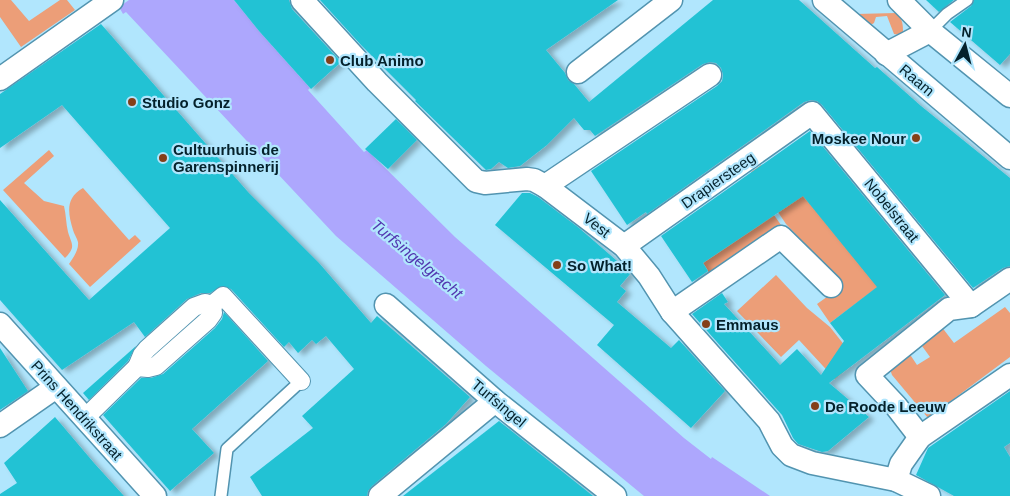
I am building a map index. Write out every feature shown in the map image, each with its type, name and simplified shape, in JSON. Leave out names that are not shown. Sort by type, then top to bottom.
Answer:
[{"type":"street","name":"Vest","points":[[302,0],[377,82],[476,180],[485,183],[534,180],[545,186],[624,246],[650,276],[672,312],[770,421],[782,446],[791,455],[812,463],[896,480],[929,496]]},
{"type":"street","points":[[578,72],[671,0]]},
{"type":"street","name":"Raam","points":[[824,0],[1010,158]]},
{"type":"street","points":[[899,0],[930,31],[1010,96]]},
{"type":"street","points":[[0,79],[107,3]]},
{"type":"street","points":[[886,54],[930,31]]},
{"type":"street","points":[[545,186],[710,75]]},
{"type":"street","name":"Drapiersteeg","points":[[624,246],[812,113]]},
{"type":"street","name":"Nobelstraat","points":[[812,113],[971,306]]},
{"type":"street","points":[[672,312],[781,237],[831,286]]},
{"type":"street","points":[[920,437],[896,406],[867,375],[950,309],[971,306],[1010,279]]},
{"type":"street","points":[[85,418],[137,366],[148,368],[156,366],[208,320],[213,313],[217,300],[301,382]]},
{"type":"street","name":"Turfsingel","points":[[386,306],[495,401],[615,496]]},
{"type":"street","name":"Prins Hendrikstraat","points":[[0,324],[155,496]]},
{"type":"street","points":[[896,480],[901,464],[920,437],[1010,375]]},
{"type":"street","points":[[0,426],[56,387]]},
{"type":"street","points":[[380,496],[495,401]]},
{"type":"lane","points":[[930,31],[967,0]]},
{"type":"lane","points":[[221,496],[227,449],[301,382]]},
{"type":"shaded area","points":[[0,0],[11,0],[29,21],[60,0],[67,0],[75,10],[21,47],[0,17]]},
{"type":"shaded area","points":[[896,13],[903,25],[903,33],[900,35],[894,34],[887,16],[876,17],[874,23],[869,26],[856,14]]},
{"type":"shaded area","points":[[49,150],[54,156],[24,183],[44,201],[64,206],[67,229],[72,246],[71,251],[65,258],[3,190]]},
{"type":"shaded area","points":[[761,165],[773,180],[784,172],[860,265],[899,271],[830,323],[817,304],[831,294],[841,282],[786,224],[751,172]]},
{"type":"shaded area","points":[[83,188],[129,240],[135,235],[141,241],[90,287],[69,264],[78,248],[78,240],[73,232],[69,206],[73,196]]},
{"type":"shaded area","points":[[774,215],[781,225],[710,274],[703,263]]},
{"type":"shaded area","points":[[776,275],[807,308],[830,327],[857,361],[835,379],[799,340],[781,357],[737,311]]},
{"type":"shaded area","points":[[1005,307],[1010,313],[1010,357],[928,418],[892,375],[890,369],[907,350],[917,365],[930,357],[922,346],[914,351],[941,326],[954,343]]},
{"type":"water","name":"Turfsingelgracht","points":[[129,0],[234,0],[310,88],[308,90],[364,152],[367,150],[455,237],[684,438],[711,459],[712,457],[770,496],[644,496],[486,366],[336,236],[126,12],[123,14],[119,7]]},
{"type":"building","points":[[234,0],[289,0],[292,9],[341,62],[311,89]]},
{"type":"building","points":[[320,0],[618,0],[546,50],[565,73],[568,80],[574,84],[589,102],[713,0],[799,0],[875,68],[877,67],[921,106],[1010,178],[1010,266],[1003,268],[973,288],[822,105],[817,101],[811,100],[804,102],[647,214],[646,212],[627,225],[591,171],[717,86],[722,81],[723,75],[721,68],[716,63],[703,64],[595,136],[590,130],[584,130],[574,118],[547,145],[520,166],[508,168],[499,162],[491,169],[486,170],[415,101]]},
{"type":"building","points":[[926,0],[954,0],[939,12]]},
{"type":"building","points":[[974,0],[1010,0],[1010,54],[1000,65],[950,22],[971,6]]},
{"type":"building","points":[[101,24],[248,192],[319,263],[371,323],[377,316],[470,397],[446,424],[372,486],[367,496],[262,496],[250,477],[313,428],[302,416],[354,369],[326,336],[316,344],[312,340],[298,353],[289,342],[284,347],[231,289],[222,286],[210,293],[201,293],[187,299],[145,337],[134,322],[62,370],[0,300],[0,200],[89,300],[170,228],[62,105],[0,148],[0,94]]},
{"type":"building","points":[[396,119],[417,140],[388,169],[365,149]]},
{"type":"building","points":[[810,131],[945,295],[829,383],[869,417],[828,451],[822,452],[798,444],[782,415],[692,314],[722,293],[728,302],[724,304],[780,365],[797,349],[821,375],[844,341],[830,323],[877,287],[803,196],[703,263],[708,271],[692,282],[661,236]]},
{"type":"building","points":[[522,193],[530,193],[538,197],[579,228],[624,267],[630,274],[620,286],[626,291],[617,302],[671,348],[679,340],[725,391],[691,428],[597,345],[614,325],[495,225]]},
{"type":"building","points":[[224,312],[268,361],[192,429],[214,453],[170,491],[103,415],[141,378],[151,378],[163,374],[215,328],[222,319]]},
{"type":"building","points":[[136,346],[128,361],[89,400],[83,393]]},
{"type":"building","points":[[0,348],[28,391],[0,410]]},
{"type":"building","points":[[1010,391],[1010,443],[1004,447],[1010,457],[1010,496],[954,496],[916,475],[928,448]]},
{"type":"building","points":[[55,417],[124,496],[0,496],[0,494],[17,483],[4,463]]},
{"type":"building","points":[[499,421],[593,496],[403,496]]},
{"type":"place","name":"Club Animo","points":[[330,60]]},
{"type":"place","name":"Studio Gonz","points":[[132,102]]},
{"type":"place","name":"Moskee Nour","points":[[916,138]]},
{"type":"place","name":"Cultuurhuis de Garenspinnerij","points":[[163,158]]},
{"type":"place","name":"So What!","points":[[557,265]]},
{"type":"place","name":"Emmaus","points":[[706,324]]},
{"type":"place","name":"De Roode Leeuw","points":[[815,406]]}]
